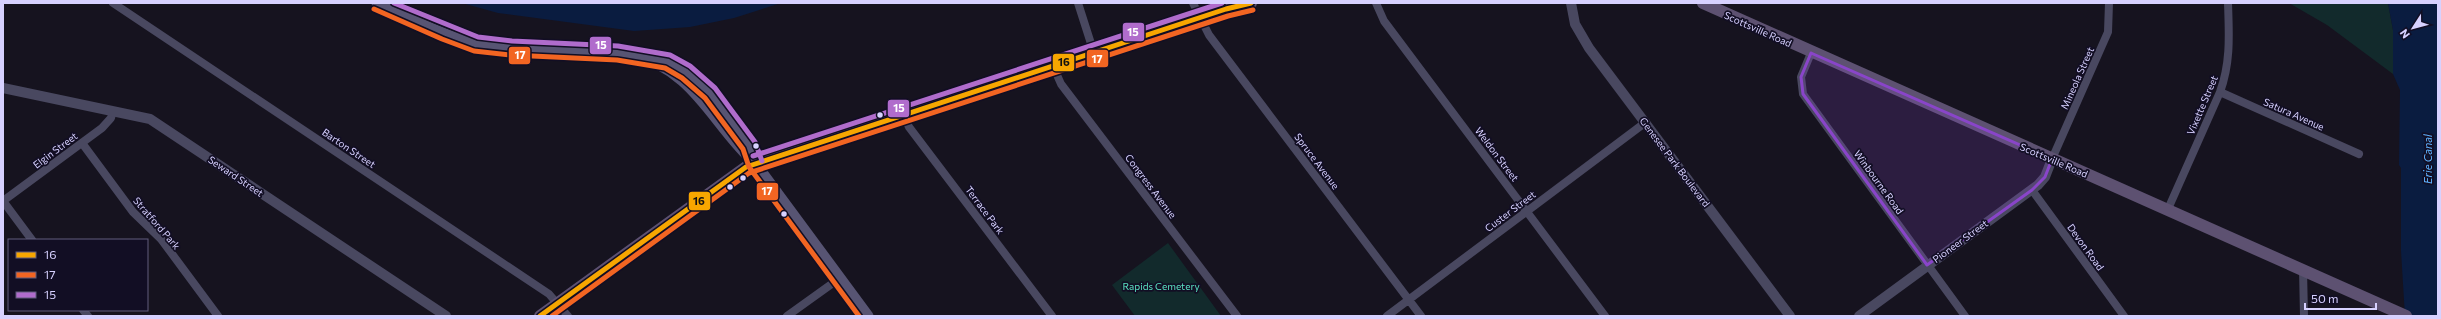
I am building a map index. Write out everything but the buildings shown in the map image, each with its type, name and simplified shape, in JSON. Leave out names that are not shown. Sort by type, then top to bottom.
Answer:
[{"type":"main road","points":[[378,3],[444,33],[476,44],[512,48],[618,53],[642,57],[665,70],[692,89],[710,108],[738,145],[755,163],[868,316]]},
{"type":"main road","points":[[540,316],[742,169],[755,163],[904,116],[1199,18],[1251,3]]},
{"type":"main road","name":"Scottsville Road","points":[[1703,3],[1811,53],[2052,159],[2168,208],[2401,314]]},
{"type":"street","name":"Barton Street","points":[[113,3],[549,294],[568,316]]},
{"type":"street","points":[[1078,3],[1094,53]]},
{"type":"street","name":"Spruce Avenue","points":[[1193,3],[1199,18],[1209,35],[1421,316]]},
{"type":"street","name":"Weldon Street","points":[[1376,3],[1384,21],[1605,316]]},
{"type":"street","name":"Genesee Park Boulevard","points":[[1571,3],[1575,24],[1584,41],[1790,316]]},
{"type":"street","name":"Mineola Street","points":[[2052,159],[2108,32],[2109,3]]},
{"type":"street","name":"Vixette Street","points":[[2168,208],[2220,92],[2230,56],[2228,3]]},
{"type":"street","name":"Winbourne Road","points":[[1811,53],[1801,77],[1803,94],[1965,316]]},
{"type":"street","name":"Congress Avenue","points":[[1052,66],[1061,84],[1237,316]]},
{"type":"street","name":"Seward Street","points":[[3,88],[146,117],[154,121],[446,316]]},
{"type":"street","name":"Satura Avenue","points":[[2220,92],[2358,154]]},
{"type":"street","name":"Elgin Street","points":[[3,201],[108,122],[113,111]]},
{"type":"street","name":"Terrace Park","points":[[904,116],[909,127],[1052,316]]},
{"type":"street","name":"Custer Street","points":[[1387,316],[1646,122]]},
{"type":"street","name":"Stratford Park","points":[[82,143],[133,212],[161,239],[218,316]]},
{"type":"street","name":"Pioneer Street","points":[[1859,316],[2032,190],[2044,177],[2052,159]]},
{"type":"street","name":"Devon Road","points":[[2032,190],[2124,316]]},
{"type":"street","points":[[3,201],[31,239]]},
{"type":"street","points":[[2303,269],[2304,316]]},
{"type":"street","points":[[787,316],[840,278]]},
{"type":"highlighted area","points":[[1811,53],[2052,159],[2045,177],[2032,190],[1927,265],[1803,94],[1801,77]]},
{"type":"green space","points":[[2289,3],[2388,3],[2393,30],[2393,74],[2327,25]]},
{"type":"green space","name":"Rapids Cemetery","points":[[1168,243],[1221,316],[1135,316],[1112,285]]},
{"type":"water","points":[[462,3],[781,3],[734,18],[690,27],[634,31],[498,13]]},
{"type":"water","name":"Erie Canal","points":[[2388,3],[2438,3],[2438,316],[2405,316],[2401,251],[2401,168],[2399,165],[2400,90],[2393,74],[2393,30]]},
{"type":"transit line","name":"15","points":[[394,3],[478,37],[512,41],[618,46],[670,55],[690,66],[715,88],[755,142],[762,161]]},
{"type":"transit line","name":"15","points":[[753,156],[1222,3]]},
{"type":"transit line","name":"16","points":[[540,316],[746,167],[1226,9],[1251,3]]},
{"type":"transit line","name":"17","points":[[374,9],[442,39],[474,51],[511,55],[617,60],[665,68],[682,78],[705,98],[743,149],[749,167],[859,316]]},
{"type":"transit line","name":"17","points":[[552,316],[749,173],[1228,16],[1253,10]]}]
